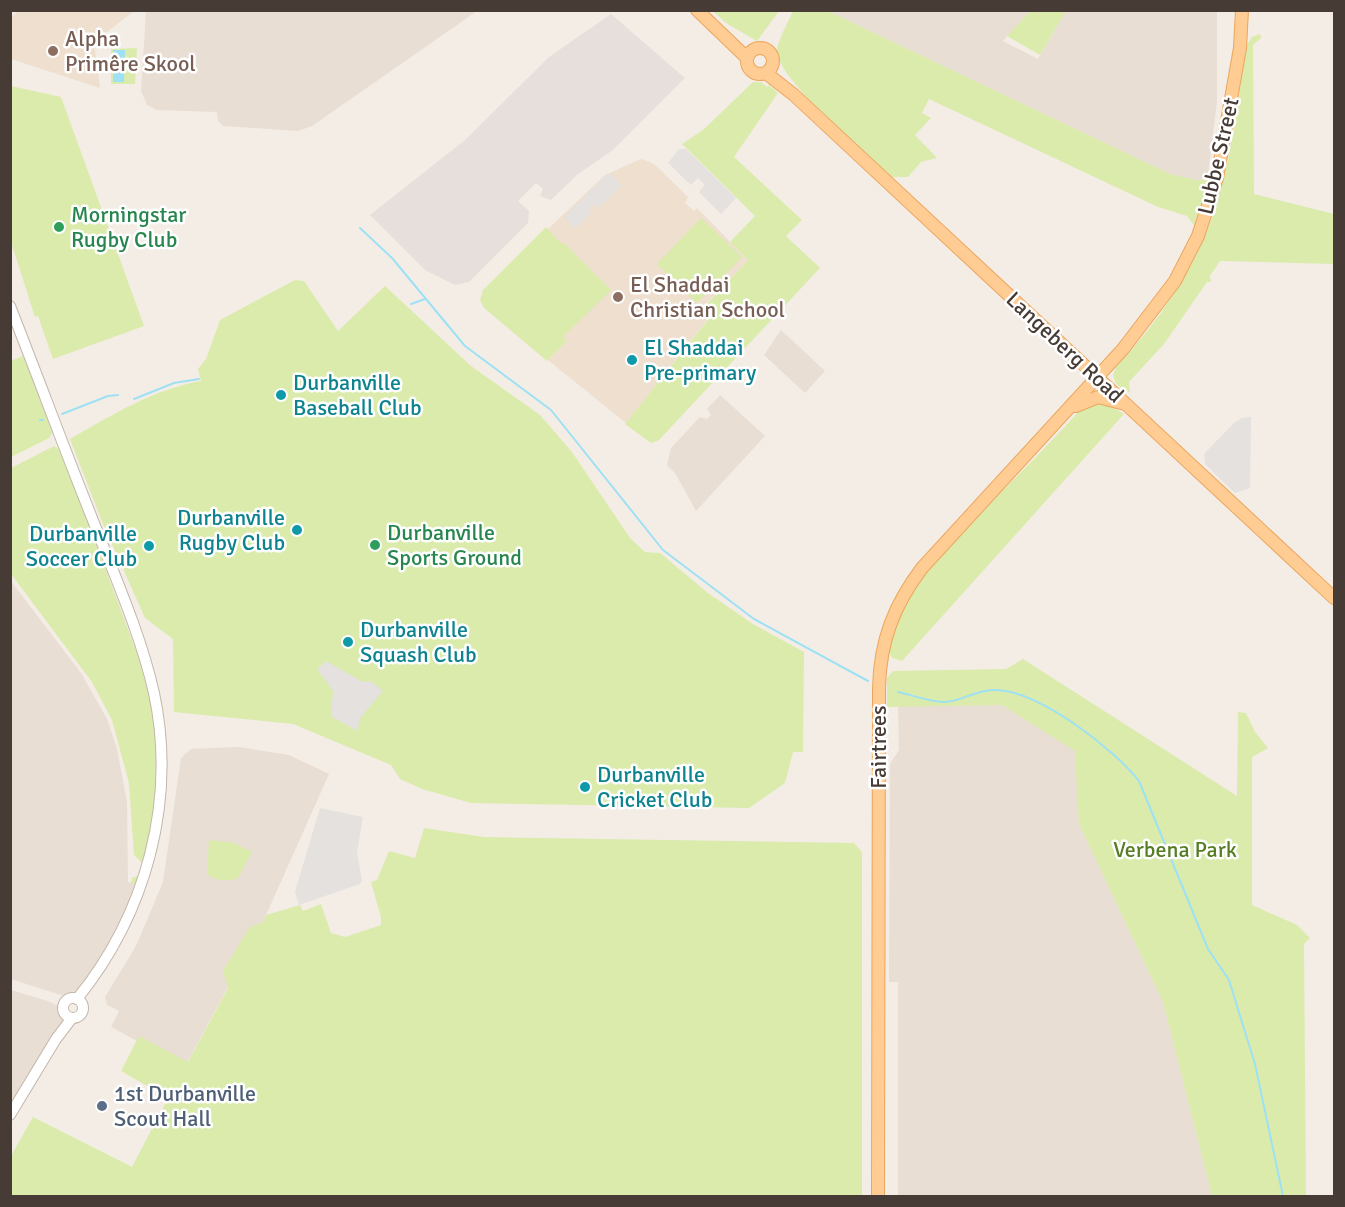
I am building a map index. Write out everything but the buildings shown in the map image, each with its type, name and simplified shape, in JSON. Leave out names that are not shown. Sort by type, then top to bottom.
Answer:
[{"type":"main road","points":[[697,10],[750,54]]},
{"type":"main road","points":[[707,10],[750,54]]},
{"type":"main road","name":"Lubbe Street","points":[[1098,377],[1164,299],[1189,256],[1204,221],[1222,153],[1242,30],[1242,10]]},
{"type":"main road","points":[[760,48],[768,51],[773,58],[769,70],[752,72],[747,65],[750,54],[760,48]]},
{"type":"main road","name":"Langeberg Road","points":[[769,70],[1335,598]]},
{"type":"main road","name":"Fairtrees","points":[[878,1197],[878,718],[879,663],[883,645],[893,613],[922,568],[1098,377]]},
{"type":"main road","points":[[1067,411],[1098,397],[1128,406]]},
{"type":"street","points":[[10,306],[146,662],[160,733],[160,800],[148,863],[129,915],[79,1001],[81,1015],[69,1016]]},
{"type":"street","points":[[69,1016],[63,1008],[66,1001],[79,1001]]},
{"type":"street","points":[[10,1115],[69,1016]]},
{"type":"shaded area","points":[[146,10],[477,11],[312,126],[298,131],[223,126],[218,121],[217,112],[157,110],[147,105],[141,91]]},
{"type":"shaded area","name":"Alpha Primêre Skool","points":[[19,11],[134,11],[94,42],[100,88],[11,59],[11,17]]},
{"type":"shaded area","points":[[828,11],[1030,11],[1003,41],[1038,59],[1066,11],[1217,11],[1217,102],[1208,175],[1200,181],[1170,174]]},
{"type":"shaded area","points":[[611,14],[685,78],[613,150],[578,174],[551,200],[540,196],[543,189],[536,183],[518,201],[529,211],[528,223],[469,282],[455,285],[425,270],[370,215],[465,140],[549,57]]},
{"type":"shaded area","points":[[679,149],[686,149],[736,198],[721,214],[699,192],[705,185],[698,178],[691,185],[668,163]]},
{"type":"shaded area","name":"El Shaddai Christian School","points":[[641,159],[654,164],[688,197],[685,203],[694,211],[697,208],[748,260],[707,303],[714,311],[626,423],[548,360],[567,341],[515,290],[561,245],[548,229],[605,175]]},
{"type":"shaded area","points":[[611,174],[622,185],[599,208],[595,204],[589,210],[591,213],[575,228],[564,217],[605,176]]},
{"type":"shaded area","points":[[781,330],[825,371],[805,393],[764,355]]},
{"type":"shaded area","points":[[720,395],[765,436],[696,511],[675,473],[667,466],[671,448],[700,417],[707,419],[711,415],[707,409]]},
{"type":"shaded area","points":[[1251,417],[1250,488],[1235,493],[1205,464],[1204,454],[1234,423],[1242,418]]},
{"type":"shaded area","points":[[10,580],[81,673],[107,719],[117,749],[127,802],[128,882],[141,885],[120,932],[73,999],[11,979]]},
{"type":"shaded area","points":[[326,661],[363,682],[371,681],[383,691],[361,717],[357,731],[331,716],[333,691],[317,669]]},
{"type":"shaded area","points":[[1002,705],[1076,751],[1079,824],[1163,1002],[1212,1196],[898,1196],[898,982],[889,982],[890,764],[899,750],[898,706]]},
{"type":"shaded area","points":[[239,747],[289,755],[329,774],[263,922],[187,1063],[140,1037],[137,1041],[111,1027],[119,1011],[107,1005],[105,997],[136,946],[163,882],[181,758],[191,749]]},
{"type":"shaded area","points":[[320,808],[363,817],[357,853],[362,880],[360,884],[299,905],[295,892]]},
{"type":"shaded area","points":[[11,990],[48,1001],[63,1009],[65,1014],[56,1038],[11,1115]]},
{"type":"green space","points":[[713,11],[779,11],[757,41],[726,23]]},
{"type":"green space","points":[[793,11],[828,11],[1170,174],[1200,181],[1211,175],[1194,225],[1187,216],[1158,207],[929,99],[922,113],[931,118],[915,135],[937,158],[921,162],[908,177],[892,177],[825,116],[790,78],[780,61],[777,49]]},
{"type":"green space","points":[[1030,11],[1066,11],[1040,55],[1007,36]]},
{"type":"green space","points":[[1260,34],[1261,38],[1253,45],[1254,194],[1334,214],[1334,264],[1220,261],[1210,276],[1211,282],[1207,282],[1164,344],[1129,382],[1130,393],[1116,384],[1113,375],[1116,367],[1133,349],[1177,289],[1201,245],[1223,180],[1247,45],[1252,37]]},
{"type":"green space","points":[[137,48],[135,84],[111,84],[111,49]]},
{"type":"green space","points":[[753,82],[761,82],[767,87],[769,85],[778,93],[734,157],[802,220],[786,236],[820,268],[659,440],[651,443],[625,424],[714,312],[707,304],[748,260],[730,242],[755,216],[682,144],[703,130]]},
{"type":"green space","name":"Morningstar Rugby Club","points":[[11,86],[61,97],[144,326],[53,359],[38,316],[35,317],[11,242]]},
{"type":"green space","points":[[701,218],[742,257],[697,303],[657,264]]},
{"type":"green space","points":[[546,227],[611,290],[563,337],[567,341],[547,361],[484,308],[480,300],[483,290]]},
{"type":"green space","name":"Durbanville Sports Ground","points":[[295,280],[304,281],[338,331],[385,286],[471,366],[540,415],[572,452],[630,538],[645,552],[660,553],[708,593],[753,624],[804,652],[803,752],[793,752],[785,783],[749,808],[471,803],[422,789],[400,779],[391,765],[293,724],[174,712],[173,639],[145,618],[103,524],[70,439],[149,397],[201,381],[198,369],[206,359],[220,320]]},
{"type":"green space","points":[[23,356],[53,432],[49,438],[11,457],[11,361]]},
{"type":"green space","points":[[1096,402],[1107,404],[1124,414],[902,661],[892,658],[889,652],[906,605],[933,564],[1084,406]]},
{"type":"green space","points":[[54,446],[62,452],[139,659],[153,710],[158,760],[150,843],[138,884],[131,883],[132,878],[138,876],[142,863],[134,855],[129,783],[112,720],[92,682],[11,574],[11,468]]},
{"type":"green space","name":"Verbena Park","points":[[1023,659],[1237,796],[1238,712],[1246,713],[1255,732],[1268,748],[1252,757],[1252,905],[1297,925],[1310,938],[1304,944],[1306,1196],[1212,1196],[1163,1002],[1079,824],[1075,751],[1002,705],[887,707],[887,678],[893,671],[1006,669]]},
{"type":"green space","points":[[424,828],[484,837],[854,843],[862,852],[862,1196],[11,1196],[11,1156],[33,1117],[132,1167],[168,1098],[121,1071],[139,1036],[188,1062],[228,988],[223,971],[249,928],[263,922],[266,915],[300,905],[303,911],[321,904],[331,933],[345,937],[381,925],[381,917],[371,882],[377,880],[389,851],[415,858]]},
{"type":"green space","points":[[209,840],[234,843],[252,852],[238,878],[222,880],[207,874]]},
{"type":"water","points":[[113,50],[125,50],[124,82],[113,82]]},
{"type":"waterway","points":[[360,228],[392,258],[465,346],[551,410],[663,550],[754,619],[868,681]]},
{"type":"waterway","points":[[411,304],[425,299]]},
{"type":"waterway","points":[[134,399],[174,383],[199,379]]},
{"type":"waterway","points":[[62,414],[108,396],[118,395]]},
{"type":"waterway","points":[[898,692],[944,702],[993,690],[1011,692],[1031,699],[1093,737],[1139,781],[1208,949],[1229,980],[1255,1064],[1283,1196]]},
{"type":"place","name":"Alpha Primêre Skool","points":[[53,51]]},
{"type":"place","name":"Morningstar Rugby Club","points":[[59,227]]},
{"type":"place","name":"El Shaddai Christian School","points":[[618,297]]},
{"type":"place","name":"El Shaddai Pre-primary","points":[[632,360]]},
{"type":"place","name":"Durbanville Baseball Club","points":[[281,395]]},
{"type":"place","name":"Durbanville Rugby Club","points":[[297,530]]},
{"type":"place","name":"Durbanville Sports Ground","points":[[375,545]]},
{"type":"place","name":"Durbanville Soccer Club","points":[[149,546]]},
{"type":"place","name":"Durbanville Squash Club","points":[[348,642]]},
{"type":"place","name":"Durbanville Cricket Club","points":[[585,787]]},
{"type":"place","name":"1st Durbanville Scout Hall","points":[[102,1106]]}]
